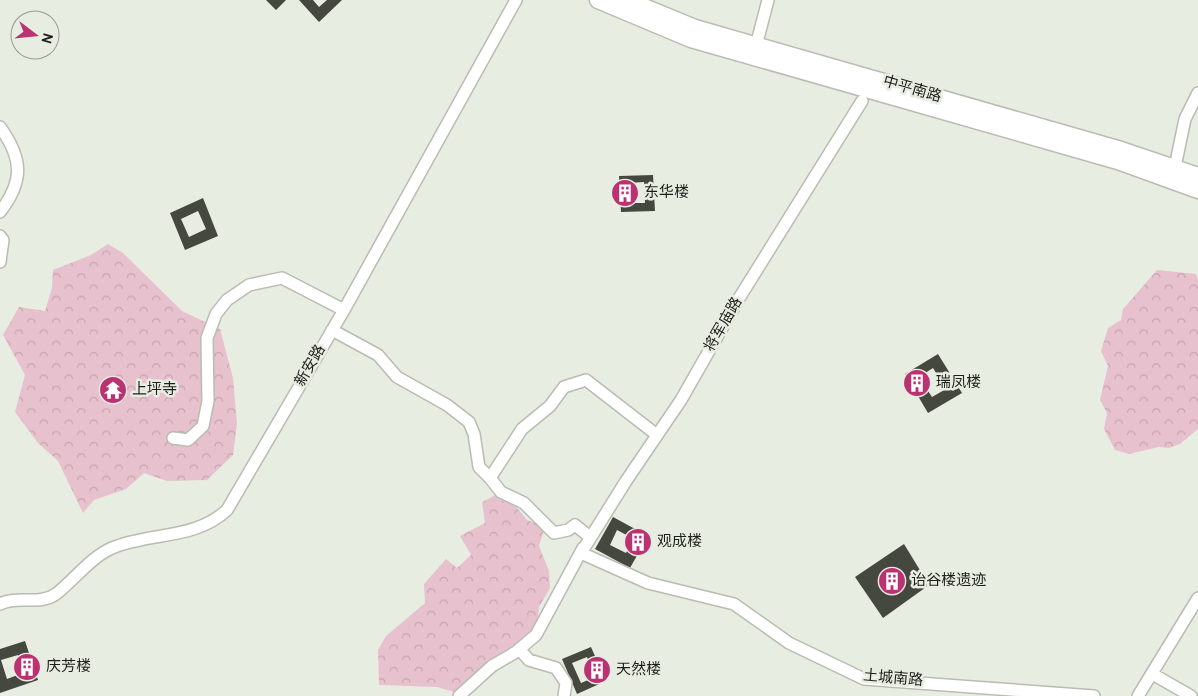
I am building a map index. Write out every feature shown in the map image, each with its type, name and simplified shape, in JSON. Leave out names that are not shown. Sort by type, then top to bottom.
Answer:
[{"type":"highway","points":[[598,0],[691,39],[1118,161],[1198,190]]},
{"type":"highway","name":"中平南路","points":[[627,0],[695,28],[1122,150],[1198,176]]},
{"type":"street","name":"新安路","points":[[0,604],[14,600],[47,599],[60,591],[100,555],[113,548],[176,535],[206,525],[221,515],[232,503],[344,310],[516,0]]},
{"type":"street","points":[[756,46],[768,0]]},
{"type":"street","points":[[1174,167],[1185,119],[1198,92]]},
{"type":"street","name":"将军庙路","points":[[459,696],[492,666],[519,650],[536,635],[582,550],[681,400],[738,300],[862,100]]},
{"type":"street","points":[[0,127],[15,155],[19,170],[12,197],[0,212]]},
{"type":"street","points":[[0,236],[3,240],[0,262]]},
{"type":"street","points":[[173,438],[188,440],[202,426],[208,401],[207,338],[216,314],[227,300],[249,284],[282,278],[344,310]]},
{"type":"street","points":[[332,330],[378,355],[398,377],[447,404],[469,422],[474,434],[480,467],[500,492],[524,503],[554,533],[568,530],[575,525],[590,537]]},
{"type":"street","points":[[490,478],[522,429],[550,406],[564,387],[586,380],[657,435]]},
{"type":"street","name":"土城南路","points":[[582,550],[648,583],[730,602],[789,644],[868,680],[985,686],[1094,696]]},
{"type":"street","points":[[1138,696],[1198,598]]},
{"type":"street","points":[[519,650],[529,660],[556,668],[566,683],[564,696]]},
{"type":"street","points":[[1156,676],[1191,696]]},
{"type":"green space","points":[[108,244],[123,253],[182,311],[220,329],[233,378],[237,424],[233,455],[207,480],[167,481],[144,473],[126,489],[94,500],[83,513],[58,461],[38,443],[15,412],[25,375],[3,335],[19,307],[45,311],[52,288],[53,270],[91,255]]},
{"type":"green space","points":[[1157,270],[1196,274],[1198,280],[1198,429],[1180,444],[1169,448],[1159,447],[1129,454],[1115,450],[1104,429],[1107,413],[1100,400],[1108,366],[1101,351],[1108,328],[1121,320],[1123,309]]},
{"type":"green space","points":[[503,491],[527,520],[545,527],[539,546],[549,571],[550,588],[539,607],[536,635],[461,694],[437,687],[379,685],[378,650],[386,636],[425,603],[424,584],[446,559],[457,568],[471,555],[460,536],[485,523],[482,502]]},
{"type":"building","points":[[266,0],[286,0],[276,10]]},
{"type":"building","points":[[299,0],[313,0],[319,7],[327,0],[342,0],[319,22]]},
{"type":"building","name":"东华楼","points":[[653,175],[655,211],[621,212],[619,176]],"holes":[[[644,182],[645,203],[630,203],[629,183]]]},
{"type":"building","points":[[203,198],[218,236],[185,250],[170,213]],"holes":[[[198,211],[206,229],[189,237],[181,219]]]},
{"type":"building","name":"瑞凤楼","points":[[938,354],[962,393],[928,413],[905,374]],"holes":[[[933,368],[946,389],[932,397],[919,377]]]},
{"type":"building","name":"观成楼","points":[[613,517],[648,536],[630,568],[595,549]],"holes":[[[617,530],[634,539],[626,553],[610,545]]]},
{"type":"building","name":"诒谷楼遗迹","points":[[904,544],[929,585],[883,618],[855,577]]},
{"type":"building","name":"庆芳楼","points":[[25,641],[38,680],[0,693],[0,649]],"holes":[[[18,655],[23,673],[7,679],[1,660]]]},
{"type":"building","name":"天然楼","points":[[591,647],[606,681],[577,694],[562,659]],"holes":[[[587,657],[595,677],[581,683],[572,663]]]},
{"type":"place","name":"东华楼","points":[[625,193]]},
{"type":"place","name":"瑞凤楼","points":[[917,383]]},
{"type":"place","name":"上坪寺","points":[[113,390]]},
{"type":"place","name":"观成楼","points":[[638,542]]},
{"type":"place","name":"诒谷楼遗迹","points":[[892,581]]},
{"type":"place","name":"庆芳楼","points":[[27,667]]},
{"type":"place","name":"天然楼","points":[[597,670]]}]
